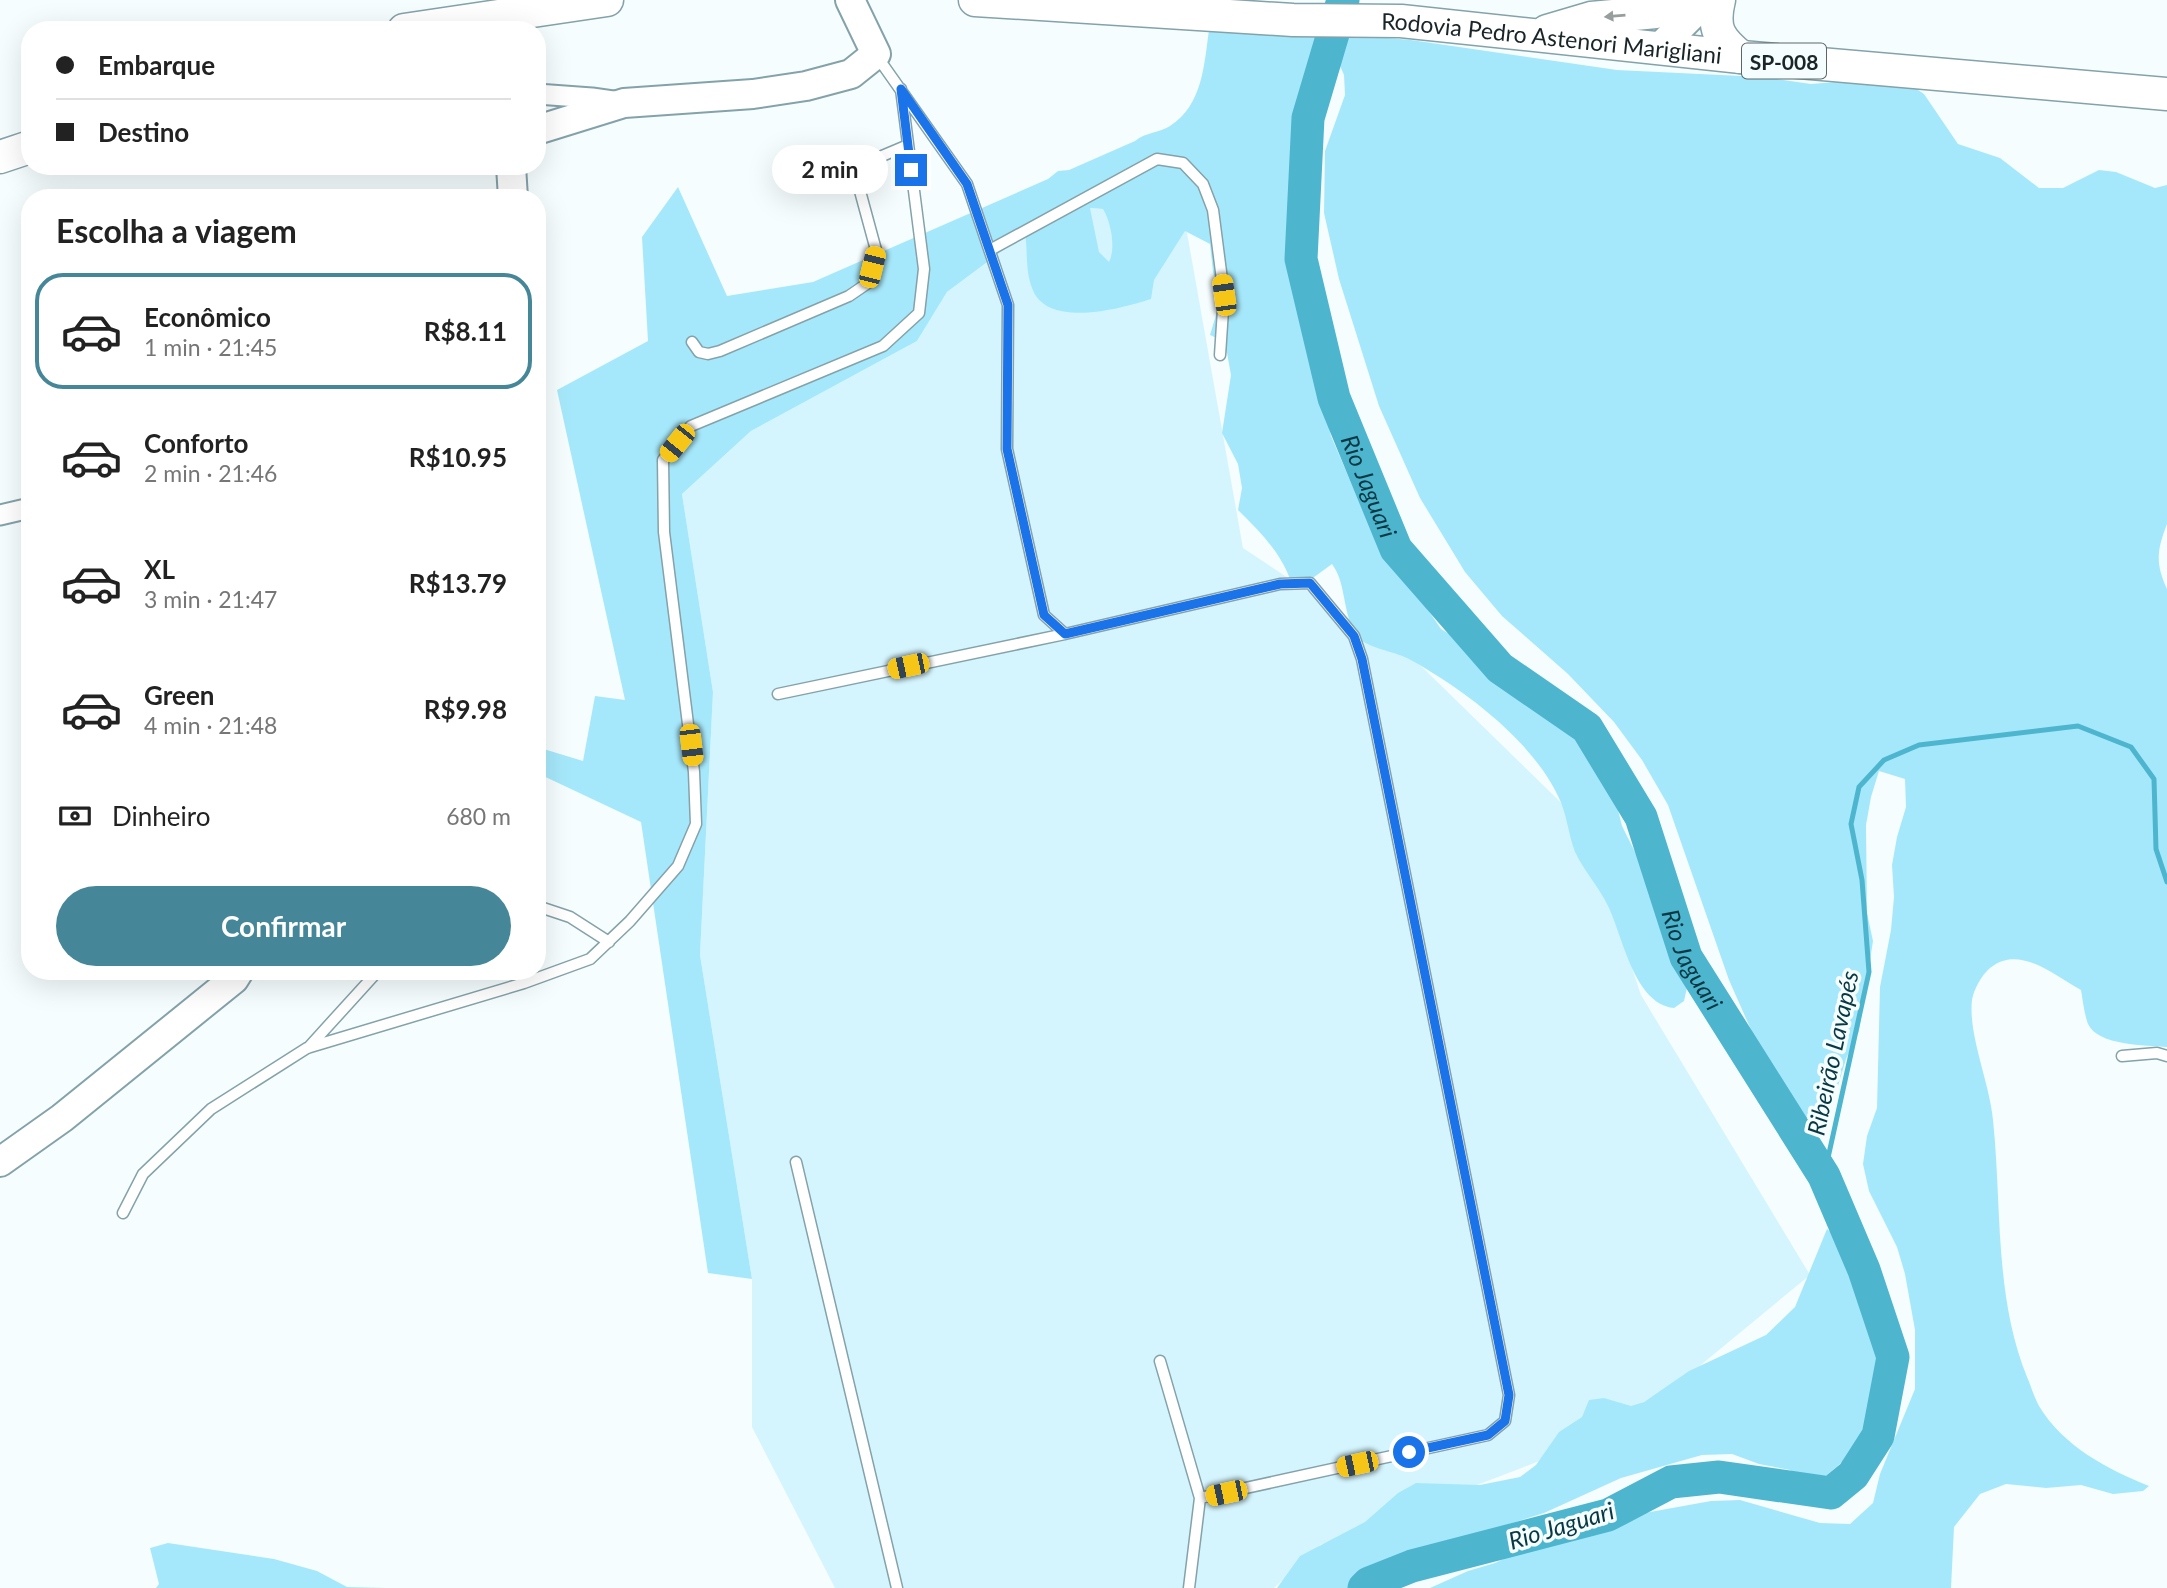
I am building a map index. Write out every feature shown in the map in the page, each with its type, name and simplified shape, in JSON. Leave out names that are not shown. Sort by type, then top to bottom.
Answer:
[{"type":"main road","points":[[464,21],[605,0]]},
{"type":"main road","name":"Rodovia Pedro Astenori Marigliani","points":[[975,0],[1293,20],[1401,21],[1741,57],[2167,94]]},
{"type":"main road","points":[[1719,0],[1714,21],[1723,43],[1741,57]]},
{"type":"main road","points":[[1530,36],[1591,18],[1684,10]]},
{"type":"main road","points":[[0,157],[21,150]]},
{"type":"street","points":[[546,127],[624,103],[753,94],[806,86],[851,74],[876,54],[850,0]]},
{"type":"street","points":[[1658,49],[1684,10],[1707,0]]},
{"type":"street","points":[[1684,10],[1692,52]]},
{"type":"street","points":[[546,95],[624,103]]},
{"type":"street","points":[[0,515],[21,510]]},
{"type":"street","points":[[0,1162],[62,1118],[233,980]]},
{"type":"lane","points":[[876,54],[967,184],[1008,305],[1007,449],[1044,615],[1065,634]]},
{"type":"lane","points":[[546,975],[590,959],[630,921],[678,866],[696,824],[694,772],[664,532],[663,460],[691,426],[883,346],[919,313],[924,269],[901,89]]},
{"type":"lane","points":[[692,342],[699,352],[708,354],[720,351],[849,296],[868,283],[876,250],[857,180],[863,164],[908,145]]},
{"type":"lane","points":[[990,250],[1157,159],[1183,163],[1203,184],[1213,210],[1224,295],[1220,355]]},
{"type":"lane","points":[[778,694],[1065,634],[1280,584],[1310,583],[1354,636],[1362,659],[1509,1395],[1505,1421],[1488,1435],[1200,1498]]},
{"type":"lane","points":[[546,909],[570,918],[609,942]]},
{"type":"lane","points":[[123,1213],[142,1174],[211,1109],[307,1048],[370,980]]},
{"type":"lane","points":[[307,1048],[532,980]]},
{"type":"lane","points":[[2122,1056],[2157,1053],[2167,1056]]},
{"type":"lane","points":[[796,1162],[897,1588]]},
{"type":"lane","points":[[1160,1361],[1200,1498],[1189,1588]]},
{"type":"shaded area","points":[[1276,28],[1411,40],[1617,70],[1762,77],[1811,84],[1899,77],[1924,94],[1958,144],[2000,158],[2039,188],[2063,188],[2099,170],[2116,172],[2155,188],[2167,185],[2167,524],[2161,541],[2159,564],[2167,589],[2167,1047],[2135,1045],[2102,1037],[2088,1024],[2081,990],[2048,970],[2024,960],[2001,961],[1990,968],[1974,991],[1972,1000],[1973,1028],[1993,1120],[2004,1282],[2016,1346],[2039,1406],[2060,1433],[2102,1464],[2149,1486],[2143,1491],[2113,1494],[2081,1485],[2046,1488],[2006,1484],[1980,1494],[1954,1527],[1951,1588],[1430,1588],[1468,1571],[1495,1563],[1546,1539],[1628,1516],[1711,1501],[1740,1500],[1820,1523],[1850,1524],[1873,1503],[1880,1474],[1915,1389],[1915,1330],[1905,1274],[1897,1247],[1869,1191],[1863,1164],[1867,1136],[1877,1108],[1880,987],[1891,930],[1894,897],[1892,865],[1906,807],[1905,779],[1879,771],[1871,797],[1866,825],[1867,913],[1873,941],[1859,1031],[1846,1059],[1838,1086],[1822,1110],[1803,1124],[1752,1032],[1729,980],[1668,805],[1642,760],[1614,722],[1568,674],[1502,616],[1465,572],[1420,498],[1379,406],[1339,279],[1324,213],[1325,151],[1345,95],[1344,75],[1337,59],[1329,58],[1323,63],[1298,105],[1291,233],[1294,267],[1312,332],[1317,376],[1331,436],[1368,522],[1441,629],[1542,692],[1588,725],[1600,738],[1622,826],[1684,950],[1689,979],[1684,1001],[1674,1008],[1660,1004],[1639,982],[1608,906],[1575,852],[1558,796],[1531,754],[1493,716],[1450,684],[1407,658],[1374,647],[1359,638],[1349,620],[1340,582],[1332,564],[1306,583],[1290,579],[1274,550],[1238,510],[1242,488],[1238,464],[1222,433],[1231,375],[1227,353],[1219,339],[1210,335],[1221,298],[1213,272],[1210,244],[1185,231],[1154,280],[1151,299],[1085,313],[1052,308],[1040,301],[1028,274],[1025,234],[947,292],[917,341],[751,431],[682,494],[713,692],[700,955],[752,1279],[708,1273],[641,822],[546,777],[546,750],[583,761],[595,696],[625,700],[557,390],[648,341],[642,237],[678,187],[727,296],[813,282],[1048,179],[1058,171],[1069,170],[1170,126],[1189,107],[1196,95],[1209,30]],"holes":[[[1090,208],[1103,209],[1112,235],[1109,262],[1099,252]]]},
{"type":"shaded area","points":[[1063,206],[1103,209],[1186,227],[1243,548],[1421,666],[1583,824],[1641,995],[1810,1275],[1685,1378],[1542,1460],[1320,1545],[1274,1588],[835,1588],[752,1427],[752,1279],[700,955],[713,692],[682,494],[751,431],[917,341],[947,292]]},
{"type":"shaded area","points":[[1827,1229],[1855,1252],[1886,1339],[1887,1368],[1876,1395],[1872,1423],[1856,1450],[1812,1488],[1790,1470],[1759,1464],[1732,1454],[1702,1455],[1621,1478],[1544,1513],[1407,1556],[1381,1567],[1362,1588],[1277,1588],[1300,1556],[1365,1522],[1398,1493],[1416,1483],[1480,1485],[1520,1477],[1536,1465],[1559,1432],[1582,1417],[1589,1400],[1604,1398],[1631,1406],[1644,1402],[1689,1371],[1766,1335],[1795,1307]]},
{"type":"shaded area","points":[[168,1543],[274,1559],[317,1571],[347,1587],[386,1588],[156,1588],[159,1584],[150,1548]]},
{"type":"waterway","name":"Rio Jaguari","points":[[1343,0],[1308,118],[1301,259],[1334,398],[1396,549],[1500,668],[1587,728],[1641,817],[1686,957],[1824,1176],[1864,1270],[1893,1357],[1878,1436],[1853,1475],[1831,1493],[1719,1477],[1671,1482],[1608,1515],[1412,1566],[1369,1583],[1364,1588]]},
{"type":"waterway","name":"Ribeirão Lavapés","points":[[1824,1176],[1869,972],[1862,880],[1851,824],[1859,787],[1884,760],[1919,745],[2078,726],[2131,747],[2154,779],[2156,849],[2167,882]]},
{"type":"route","points":[[911,170],[901,89],[967,184],[1008,305],[1007,449],[1044,615],[1065,634],[1280,584],[1310,583],[1354,636],[1362,659],[1509,1395],[1505,1421],[1488,1435],[1409,1452]]}]
